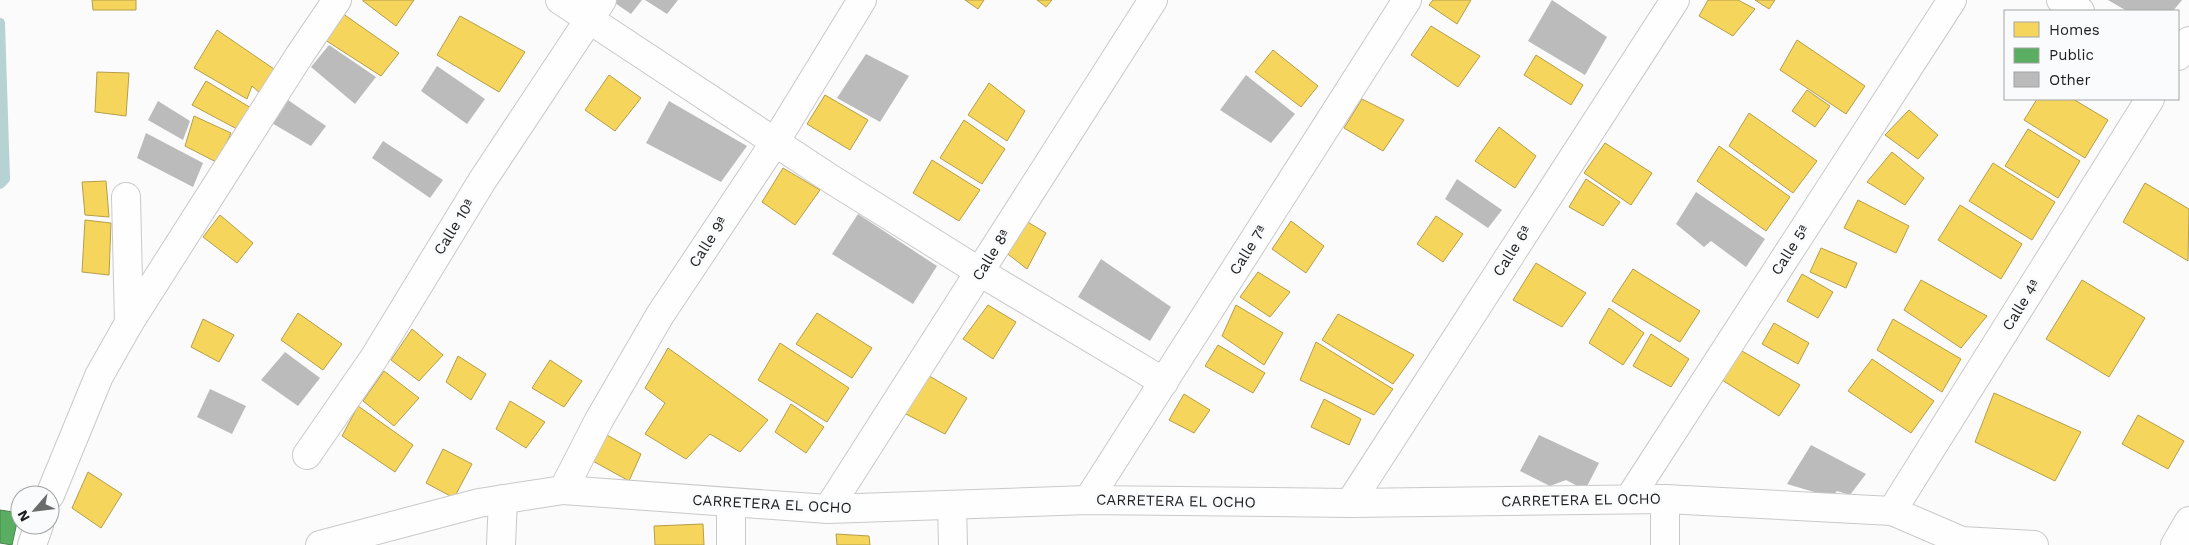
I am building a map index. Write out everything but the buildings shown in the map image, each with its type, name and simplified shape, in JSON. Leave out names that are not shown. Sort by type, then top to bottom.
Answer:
[{"type":"street","points":[[54,485],[99,376],[129,323],[299,56],[337,0]]},
{"type":"street","points":[[560,0],[595,10],[775,142],[980,272],[1164,382]]},
{"type":"street","name":"Calle 9ª","points":[[563,490],[599,420],[660,315],[775,142],[862,0]]},
{"type":"street","name":"Calle 8ª","points":[[828,509],[1153,0]]},
{"type":"street","name":"Calle 7ª","points":[[1088,500],[1407,0]]},
{"type":"street","name":"Calle 6ª","points":[[1350,503],[1675,0]]},
{"type":"street","name":"Calle 5ª","points":[[1629,499],[1952,0]]},
{"type":"street","points":[[2061,0],[2078,10]]},
{"type":"street","name":"Calle 10ª","points":[[307,455],[374,358],[482,181],[595,10]]},
{"type":"street","points":[[2179,55],[2189,41]]},
{"type":"street","name":"Calle 4ª","points":[[1892,511],[2149,100]]},
{"type":"street","points":[[126,197],[129,323]]},
{"type":"street","name":"CARRETERA EL OCHO","points":[[320,545],[479,503],[563,490],[828,509],[1088,500],[1350,503],[1665,499],[1892,511],[1962,541],[2034,545]]},
{"type":"street","points":[[501,545],[503,499]]},
{"type":"street","points":[[1665,499],[1665,545]]},
{"type":"street","points":[[731,503],[731,545]]},
{"type":"street","points":[[952,505],[954,545]]},
{"type":"street","points":[[2175,545],[2189,521]]},
{"type":"waterway","points":[[0,23],[5,179],[0,184]]}]
